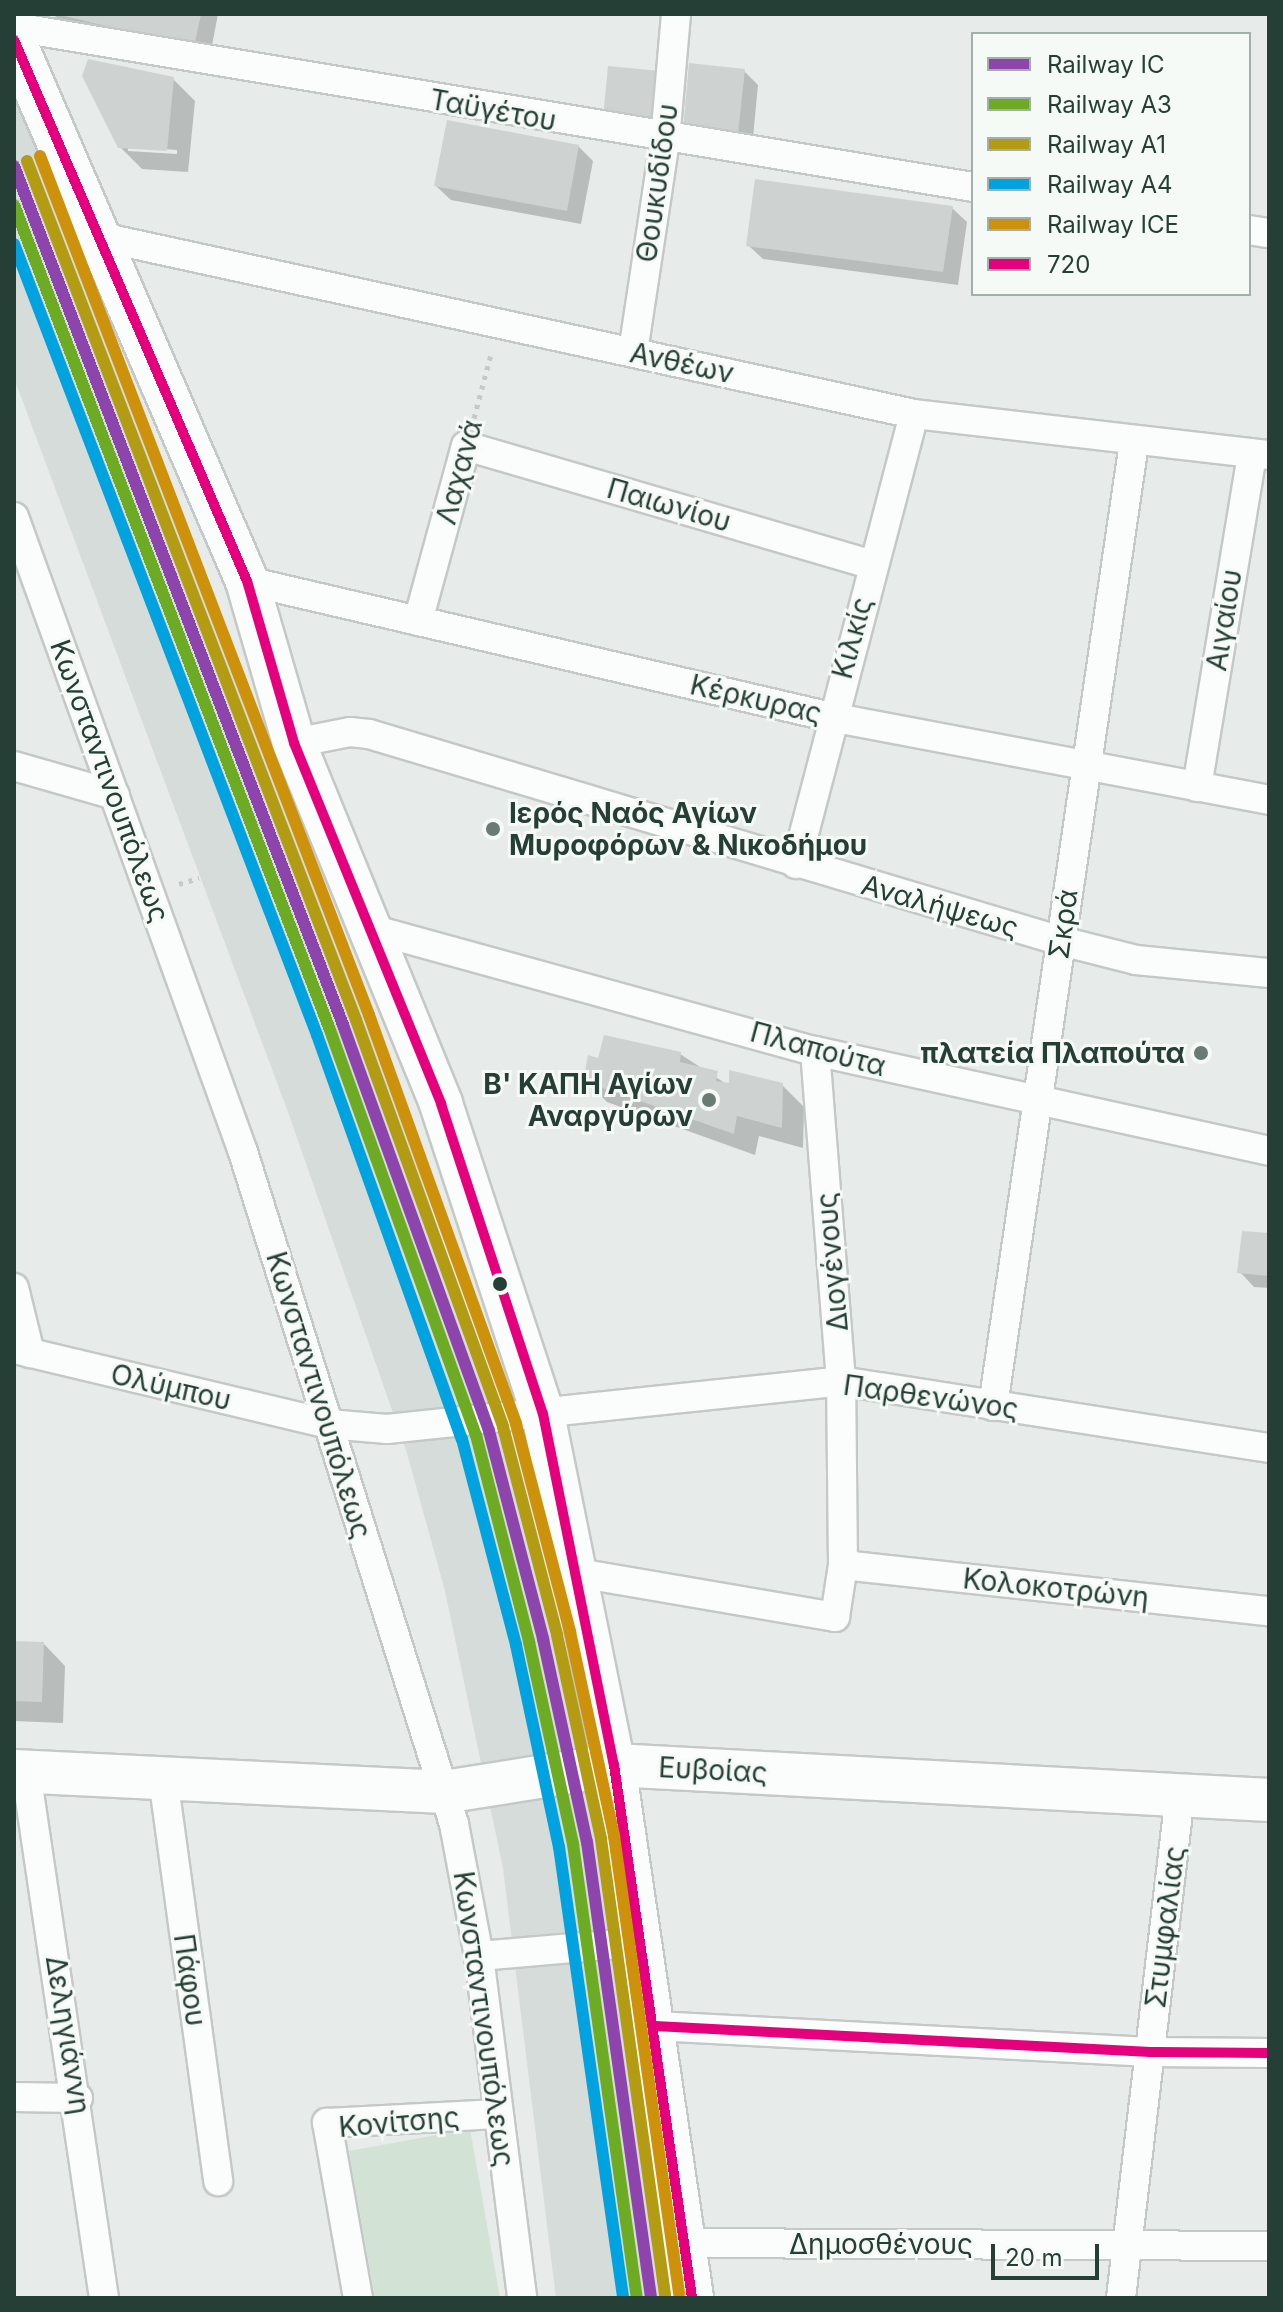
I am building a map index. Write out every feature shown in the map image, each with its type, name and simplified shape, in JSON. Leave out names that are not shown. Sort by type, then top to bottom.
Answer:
[{"type":"street","name":"Θουκυδίδου","points":[[633,352],[665,140],[676,14]]},
{"type":"street","name":"Ταϋγέτου","points":[[14,27],[665,140],[971,187]]},
{"type":"street","points":[[14,40],[247,581],[294,743],[441,1104],[543,1414],[578,1573],[614,1765],[655,2026],[692,2298]]},
{"type":"street","name":"Ανθέων","points":[[101,237],[914,414],[1134,443],[1260,454]]},
{"type":"street","name":"Κιλκίς","points":[[796,864],[831,717],[914,414]]},
{"type":"street","name":"Σκρά","points":[[993,1406],[1134,443]]},
{"type":"street","name":"Παιωνίου","points":[[466,446],[872,565]]},
{"type":"street","name":"Λαχανά","points":[[418,621],[466,446]]},
{"type":"street","name":"Αιγαίου","points":[[1197,787],[1260,454]]},
{"type":"street","name":"Κωνσταντινουπόλεως","points":[[14,517],[243,1152],[444,1792],[479,1956],[522,2298]]},
{"type":"street","name":"Κέρκυρας","points":[[247,581],[831,717],[1269,800]]},
{"type":"street","name":"Αναλήψεως","points":[[294,743],[350,732],[369,734],[1061,941],[1145,961],[1269,973]]},
{"type":"street","points":[[14,766],[115,795]]},
{"type":"street","name":"Πλαπούτα","points":[[371,929],[815,1051],[1037,1104],[1269,1151]]},
{"type":"street","name":"Διογένους","points":[[578,1573],[835,1617],[843,1565],[841,1381],[815,1051]]},
{"type":"street","points":[[14,1288],[22,1351]]},
{"type":"street","name":"Ολύμπου","points":[[22,1351],[328,1424],[387,1429],[543,1414]]},
{"type":"street","name":"Παρθενώνος","points":[[543,1414],[841,1381],[1269,1448]]},
{"type":"street","name":"Κολοκοτρώνη","points":[[843,1565],[1269,1611]]},
{"type":"street","name":"Ευβοίας","points":[[20,1772],[444,1792],[614,1765],[1269,1800]]},
{"type":"street","name":"Δεληγιάννη","points":[[20,1772],[78,2098],[104,2298]]},
{"type":"street","name":"Πάφου","points":[[163,1778],[218,2181]]},
{"type":"street","name":"Στυμφαλίας","points":[[1121,2298],[1180,1795]]},
{"type":"street","points":[[479,1956],[642,1942]]},
{"type":"street","points":[[655,2026],[1150,2052],[1269,2053]]},
{"type":"street","points":[[14,2097],[78,2098]]},
{"type":"street","name":"Κονίτσης","points":[[358,2298],[327,2123],[498,2114]]},
{"type":"street","name":"Δημοσθένους","points":[[684,2243],[1269,2246]]},
{"type":"path","name":"Λαχανά","points":[[466,446],[499,323]]},
{"type":"shaded area","points":[[14,72],[166,474],[273,781],[393,1091],[493,1399],[541,1567],[610,1876],[637,2044],[665,2298],[556,2298],[503,1868],[445,1591],[407,1453],[288,1112],[14,378]]},
{"type":"green space","points":[[470,2129],[500,2298],[375,2298],[349,2151]]},
{"type":"building","points":[[56,14],[201,14],[194,47]]},
{"type":"building","points":[[88,59],[174,77],[167,151],[118,148],[82,76]]},
{"type":"building","points":[[689,63],[745,69],[738,134],[683,129]]},
{"type":"building","points":[[608,66],[660,71],[655,122],[603,118]]},
{"type":"building","points":[[447,120],[579,145],[567,211],[434,186]]},
{"type":"building","points":[[755,179],[953,206],[943,272],[746,246]]},
{"type":"building","name":"Β' ΚΑΠΗ Αγίων Αναργύρων","points":[[604,1035],[681,1052],[680,1062],[718,1071],[716,1081],[729,1083],[729,1070],[783,1083],[782,1128],[737,1116],[734,1134],[583,1081],[588,1055],[598,1058]]},
{"type":"building","points":[[1242,1231],[1269,1233],[1269,1276],[1237,1273]]},
{"type":"building","points":[[14,1641],[44,1642],[42,1702],[14,1701]]},
{"type":"rail line","name":"ICE","points":[[40,156],[369,1015],[516,1424],[570,1632],[614,1836],[679,2294]]},
{"type":"rail line","name":"A1","points":[[27,161],[356,1020],[503,1427],[557,1635],[601,1839],[665,2296]]},
{"type":"rail line","name":"IC","points":[[14,166],[343,1025],[489,1431],[543,1639],[587,1842],[651,2298]]},
{"type":"rail line","name":"A3","points":[[14,205],[330,1030],[476,1435],[529,1642],[573,1844],[637,2298]]},
{"type":"rail line","name":"A4","points":[[14,244],[317,1035],[462,1439],[516,1645],[559,1847],[623,2298]]},
{"type":"transit line","name":"720","points":[[14,40],[247,581],[294,743],[441,1104],[543,1414],[614,1765],[692,2298]]},
{"type":"transit line","name":"720","points":[[655,2026],[1150,2052],[1269,2053]]},
{"type":"place","name":"Ιερός Ναός Αγίων Μυροφόρων & Νικοδήμου","points":[[493,829]]},
{"type":"place","name":"πλατεία Πλαπούτα","points":[[1201,1053]]},
{"type":"place","name":"Β' ΚΑΠΗ Αγίων Αναργύρων","points":[[709,1100]]}]
